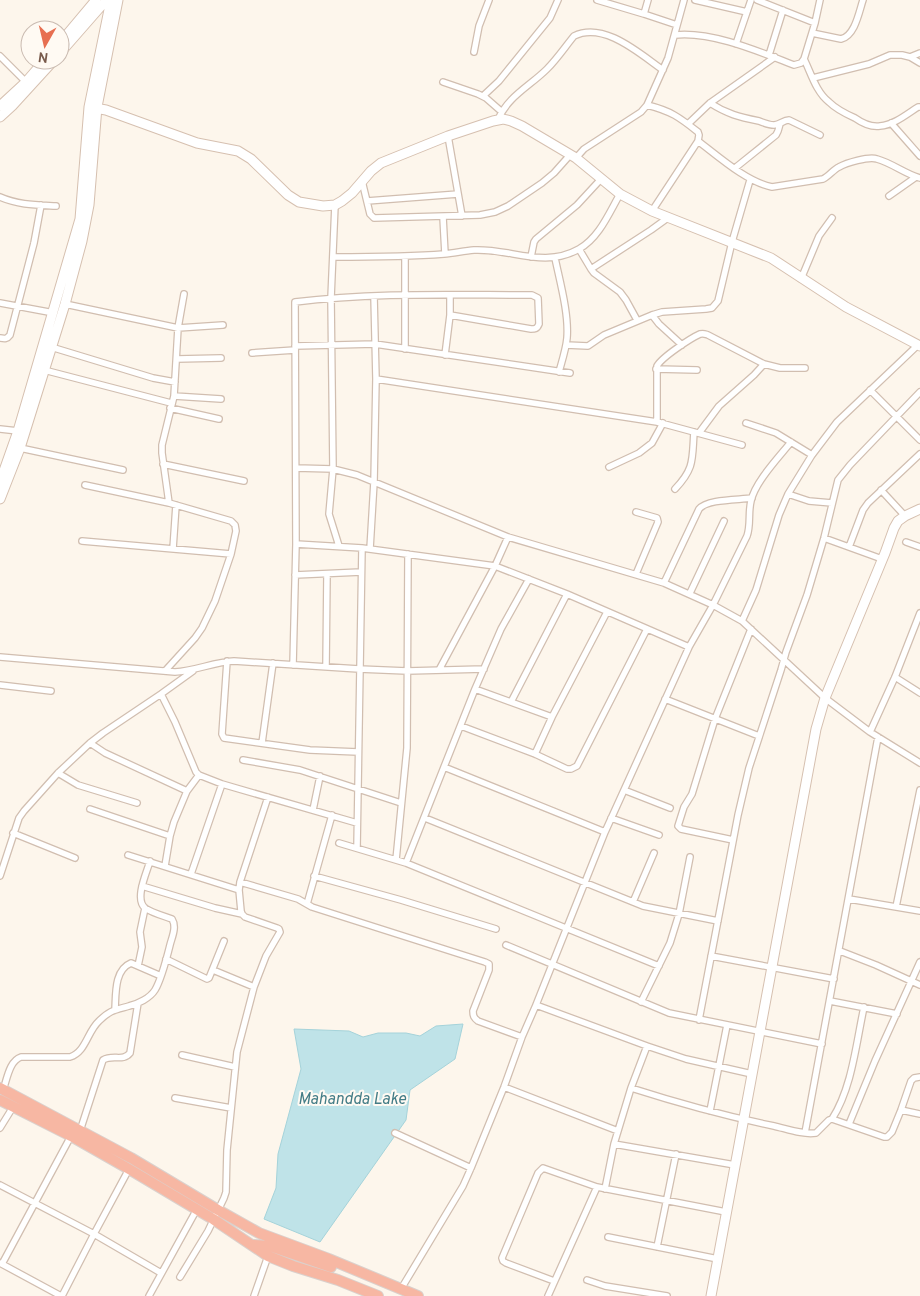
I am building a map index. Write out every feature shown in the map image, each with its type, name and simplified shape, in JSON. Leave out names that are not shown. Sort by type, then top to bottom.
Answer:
[{"type":"highway","points":[[1,1093],[131,1158],[216,1215],[251,1244],[363,1278],[402,1293],[418,1296]]},
{"type":"highway","points":[[1,1093],[13,1106],[130,1168],[197,1209],[329,1259],[402,1293]]},
{"type":"highway","points":[[259,1233],[269,1251],[293,1266],[338,1280],[378,1296]]},
{"type":"street","points":[[70,31],[96,0]]},
{"type":"street","points":[[70,42],[102,5],[110,0]]},
{"type":"street","points":[[0,482],[18,431],[80,219],[93,107],[110,0]]},
{"type":"street","points":[[0,499],[20,448],[65,304],[82,241],[89,205],[93,107],[118,0]]},
{"type":"street","points":[[474,52],[479,26],[489,0]]},
{"type":"street","points":[[483,96],[499,81],[550,18],[558,0]]},
{"type":"street","points":[[598,0],[614,2],[676,25]]},
{"type":"street","points":[[644,14],[648,0]]},
{"type":"street","points":[[362,180],[370,214],[374,218],[462,216],[495,212],[508,206],[542,183],[584,149],[641,112],[647,105],[668,58],[684,0]]},
{"type":"street","points":[[695,0],[747,12]]},
{"type":"street","points":[[736,44],[751,0]]},
{"type":"street","points":[[757,0],[815,22]]},
{"type":"street","points":[[675,35],[694,34],[736,44],[794,65],[804,59],[820,0]]},
{"type":"street","points":[[812,33],[841,39],[846,37],[853,27],[863,0]]},
{"type":"street","points":[[688,124],[710,103],[772,56],[783,10]]},
{"type":"street","points":[[87,22],[96,23],[104,30]]},
{"type":"street","points":[[93,107],[197,143],[238,151],[251,159],[288,195],[299,202],[323,206],[335,205],[352,192],[381,163],[500,116],[519,92],[546,70],[574,36],[578,34],[596,32],[619,40],[663,70]]},
{"type":"street","points":[[910,57],[920,53]]},
{"type":"street","points":[[813,78],[869,64],[890,55],[910,57],[920,64]]},
{"type":"street","points":[[0,56],[26,82]]},
{"type":"street","points":[[804,59],[822,96],[838,109],[861,122],[871,126],[882,126],[920,107]]},
{"type":"street","points":[[0,106],[36,70]]},
{"type":"street","points":[[0,117],[45,70]]},
{"type":"street","points":[[443,82],[483,96],[500,116],[522,126],[573,157],[620,194],[652,211],[770,258],[846,307],[919,345],[837,422],[812,455],[788,494],[779,515],[756,590],[742,621]]},
{"type":"street","points":[[710,103],[734,115],[773,125],[780,124]]},
{"type":"street","points":[[647,105],[666,110],[688,124],[699,135],[698,141],[652,211]]},
{"type":"street","points":[[735,168],[776,135],[780,124],[784,120],[789,120],[820,135]]},
{"type":"street","points":[[891,123],[920,156]]},
{"type":"street","points":[[448,136],[462,216]]},
{"type":"street","points":[[698,141],[750,180],[772,187],[823,179],[840,166],[871,158],[879,159],[918,177]]},
{"type":"street","points":[[890,196],[918,177]]},
{"type":"street","points":[[531,257],[536,239],[577,205],[601,179]]},
{"type":"street","points":[[566,345],[588,346],[604,335],[652,314],[712,308],[722,288],[732,242],[750,180]]},
{"type":"street","points":[[367,201],[458,194]]},
{"type":"street","points":[[333,257],[405,256],[488,250],[531,257],[555,258],[580,249],[590,241],[598,232],[620,194]]},
{"type":"street","points":[[0,196],[15,202],[56,206]]},
{"type":"street","points":[[0,338],[8,338],[10,335],[34,243],[41,205]]},
{"type":"street","points":[[335,205],[331,298],[333,469],[329,514],[339,546]]},
{"type":"street","points":[[443,217],[445,254]]},
{"type":"street","points":[[590,269],[652,230],[669,217]]},
{"type":"street","points":[[801,279],[819,236],[832,218]]},
{"type":"street","points":[[580,249],[590,269],[620,292],[637,320]]},
{"type":"street","points":[[405,256],[405,349]]},
{"type":"street","points":[[555,258],[568,328],[559,372]]},
{"type":"street","points":[[169,503],[162,445],[174,396],[178,328],[184,294]]},
{"type":"street","points":[[446,356],[450,295]]},
{"type":"street","points":[[293,665],[296,544],[295,302],[374,296],[450,295],[536,296],[539,302],[539,324],[535,329],[450,315]]},
{"type":"street","points":[[370,549],[374,482],[376,380],[374,296]]},
{"type":"street","points":[[0,303],[53,314]]},
{"type":"street","points":[[53,314],[65,304]]},
{"type":"street","points":[[65,304],[178,328],[224,325]]},
{"type":"street","points":[[652,314],[659,324],[682,345]]},
{"type":"street","points":[[609,467],[639,452],[652,443],[660,422],[656,369],[659,362],[700,334],[704,334],[764,364],[780,368],[805,368]]},
{"type":"street","points":[[252,353],[332,345],[375,344],[570,374]]},
{"type":"street","points":[[51,348],[153,378],[175,382]]},
{"type":"street","points":[[176,360],[221,358]]},
{"type":"street","points":[[675,489],[686,478],[692,464],[697,432],[719,406],[764,364]]},
{"type":"street","points":[[656,369],[697,370]]},
{"type":"street","points":[[44,370],[219,419]]},
{"type":"street","points":[[376,380],[660,422],[742,445]]},
{"type":"street","points":[[870,390],[920,440]]},
{"type":"street","points":[[700,1020],[733,840],[749,768],[786,652],[807,595],[824,538],[838,480],[920,392]]},
{"type":"street","points":[[174,396],[221,399]]},
{"type":"street","points":[[746,423],[770,430],[812,455]]},
{"type":"street","points":[[0,429],[18,431]]},
{"type":"street","points":[[402,1293],[463,1186],[471,1168],[611,818],[689,647],[713,605],[749,530],[749,512],[752,498],[760,482],[791,442]]},
{"type":"street","points":[[20,448],[123,470]]},
{"type":"street","points":[[849,547],[863,510],[868,503],[920,454]]},
{"type":"street","points":[[163,464],[244,481]]},
{"type":"street","points":[[296,468],[333,469],[347,472],[508,537],[664,582],[690,593],[742,621],[825,698],[870,732],[920,763]]},
{"type":"street","points":[[85,485],[169,503],[231,521],[235,525],[236,531],[231,554],[215,601],[195,638],[165,671]]},
{"type":"street","points":[[881,490],[904,516]]},
{"type":"street","points":[[788,494],[809,501],[832,503]]},
{"type":"street","points":[[664,582],[698,509],[702,505],[752,498]]},
{"type":"street","points":[[173,549],[176,505]]},
{"type":"street","points":[[711,1296],[816,729],[825,698],[894,528],[904,516],[920,509]]},
{"type":"street","points":[[636,512],[657,518],[658,522],[636,574]]},
{"type":"street","points":[[690,593],[724,521]]},
{"type":"street","points":[[439,670],[495,566],[508,537]]},
{"type":"street","points":[[824,538],[882,559]]},
{"type":"street","points":[[82,541],[231,554]]},
{"type":"street","points":[[906,542],[920,547]]},
{"type":"street","points":[[296,544],[362,548],[495,566],[567,594],[689,647]]},
{"type":"street","points":[[357,848],[362,548]]},
{"type":"street","points":[[396,860],[407,748],[408,554]]},
{"type":"street","points":[[295,575],[361,572]]},
{"type":"street","points":[[326,667],[327,574]]},
{"type":"street","points":[[406,863],[475,689],[501,629],[529,579]]},
{"type":"street","points":[[511,702],[567,594]]},
{"type":"street","points":[[535,754],[552,717],[607,612]]},
{"type":"street","points":[[870,732],[920,613]]},
{"type":"street","points":[[461,726],[535,754],[567,769],[577,766],[647,629]]},
{"type":"street","points":[[733,840],[681,829],[678,826],[684,807],[692,794],[715,719],[751,629]]},
{"type":"street","points":[[0,657],[175,672],[194,670],[227,661],[359,670],[484,669]]},
{"type":"street","points":[[227,661],[223,736],[226,739],[310,750],[358,752]]},
{"type":"street","points":[[262,743],[273,664]]},
{"type":"street","points":[[0,876],[19,818],[58,773],[90,742],[194,670]]},
{"type":"street","points":[[894,677],[920,692]]},
{"type":"street","points":[[0,686],[51,691]]},
{"type":"street","points":[[475,689],[552,717]]},
{"type":"street","points":[[161,694],[199,775],[268,798],[357,823]]},
{"type":"street","points":[[665,699],[759,736]]},
{"type":"street","points":[[805,1133],[878,737]]},
{"type":"street","points":[[90,742],[105,753],[187,791]]},
{"type":"street","points":[[243,760],[292,768],[401,802]]},
{"type":"street","points":[[444,767],[605,832]]},
{"type":"street","points":[[58,773],[78,785],[137,803]]},
{"type":"street","points":[[166,866],[174,822],[187,791],[199,775]]},
{"type":"street","points":[[314,810],[320,776]]},
{"type":"street","points":[[191,874],[222,784]]},
{"type":"street","points":[[624,790],[670,808]]},
{"type":"street","points":[[896,907],[920,790]]},
{"type":"street","points":[[242,914],[240,911],[240,882],[268,798]]},
{"type":"street","points":[[90,809],[170,836]]},
{"type":"street","points":[[307,904],[332,816]]},
{"type":"street","points":[[425,818],[633,902],[653,909],[718,921]]},
{"type":"street","points":[[611,818],[659,835]]},
{"type":"street","points":[[912,825],[920,826]]},
{"type":"street","points":[[13,833],[75,858]]},
{"type":"street","points":[[339,843],[406,863],[659,966]]},
{"type":"street","points":[[633,902],[654,853]]},
{"type":"street","points":[[128,855],[239,890]]},
{"type":"street","points":[[641,1002],[670,943],[679,914],[690,857]]},
{"type":"street","points":[[138,966],[142,947],[140,932],[145,908],[141,899],[142,886],[150,861]]},
{"type":"street","points":[[314,876],[496,929]]},
{"type":"street","points":[[240,882],[298,899],[312,907],[486,962],[489,964],[489,970],[473,1011],[474,1018],[522,1037]]},
{"type":"street","points":[[142,886],[215,908],[242,914],[245,917],[277,928],[280,932],[266,956],[254,987],[237,1052],[227,1150],[226,1192],[208,1231],[180,1277]]},
{"type":"street","points":[[849,899],[920,911]]},
{"type":"street","points":[[1,1093],[13,1063],[17,1058],[76,1055],[97,1022],[115,1010],[131,1006],[150,996],[155,989],[166,959],[174,922],[172,919],[145,908]]},
{"type":"street","points":[[166,959],[207,979],[210,977],[224,941]]},
{"type":"street","points":[[506,945],[669,1013],[822,1044]]},
{"type":"street","points":[[840,951],[920,985]]},
{"type":"street","points":[[711,956],[834,979]]},
{"type":"street","points":[[849,1124],[920,962]]},
{"type":"street","points":[[115,1010],[118,978],[124,967],[130,963],[160,976]]},
{"type":"street","points":[[213,970],[254,987]]},
{"type":"street","points":[[830,1001],[897,1014]]},
{"type":"street","points":[[80,1131],[103,1060],[112,1057],[123,1058],[130,1053],[138,1003]]},
{"type":"street","points":[[536,1005],[686,1060],[752,1074]]},
{"type":"street","points":[[631,1088],[710,1112],[805,1133],[816,1133],[832,1119],[840,1108],[847,1088],[864,1007]]},
{"type":"street","points":[[710,1112],[727,1025]]},
{"type":"street","points":[[605,1189],[614,1144],[631,1088],[647,1046]]},
{"type":"street","points":[[182,1055],[235,1067]]},
{"type":"street","points":[[832,1119],[887,1137],[892,1132],[910,1081],[920,1077]]},
{"type":"street","points":[[504,1088],[618,1131]]},
{"type":"street","points":[[175,1098],[231,1108]]},
{"type":"street","points":[[0,1128],[13,1106]]},
{"type":"street","points":[[901,1110],[920,1114]]},
{"type":"street","points":[[395,1133],[471,1168]]},
{"type":"street","points":[[71,1136],[1,1263],[62,1296],[130,1168]]},
{"type":"street","points":[[614,1144],[735,1165]]},
{"type":"street","points":[[657,1247],[676,1154]]},
{"type":"street","points":[[554,1281],[506,1263],[502,1258],[538,1173],[543,1168],[605,1189],[726,1212]]},
{"type":"street","points":[[0,1185],[94,1234],[161,1273]]},
{"type":"street","points":[[548,1296],[597,1187]]},
{"type":"street","points":[[149,1296],[197,1209]]},
{"type":"street","points":[[608,1237],[718,1259]]},
{"type":"street","points":[[254,1296],[269,1251]]},
{"type":"street","points":[[587,1280],[606,1286],[667,1296]]},
{"type":"water","name":"Mahandda Lake","points":[[463,1024],[455,1059],[410,1090],[406,1120],[320,1242],[264,1219],[276,1188],[278,1154],[301,1069],[294,1029],[349,1031],[363,1037],[378,1033],[406,1033],[420,1036],[436,1026]]}]
